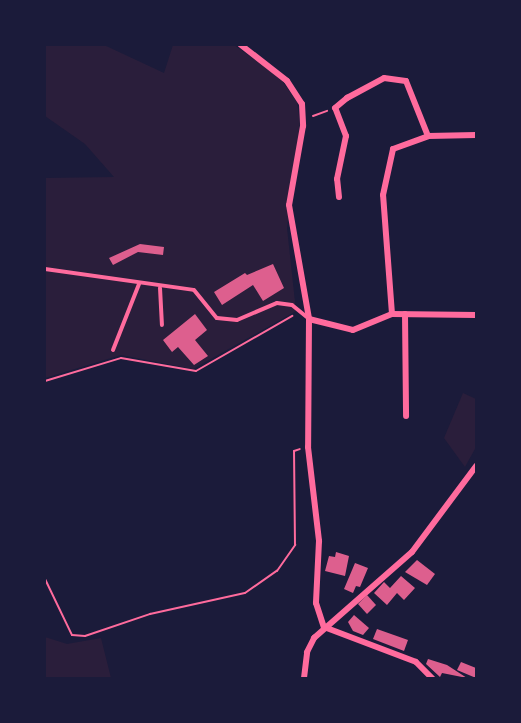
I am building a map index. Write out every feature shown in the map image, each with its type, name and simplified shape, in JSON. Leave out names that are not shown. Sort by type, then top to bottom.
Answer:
[{"type":"street","points":[[241,45],[287,81],[302,104],[303,120],[289,205],[309,319],[308,447],[319,541],[316,603],[324,627]]},
{"type":"street","points":[[339,197],[337,179],[346,136],[335,108],[384,78],[406,81],[428,136]]},
{"type":"street","points":[[392,314],[382,195],[393,149],[428,136],[476,135]]},
{"type":"street","points":[[309,319],[353,330],[392,314],[476,315]]},
{"type":"street","points":[[405,314],[406,416]]},
{"type":"street","points":[[304,678],[308,652],[324,627],[412,552],[476,465]]},
{"type":"street","points":[[324,627],[416,662],[432,678]]},
{"type":"lane","points":[[45,269],[160,288],[194,290],[218,318],[237,320],[277,303],[292,304],[309,319]]},
{"type":"lane","points":[[113,350],[139,284]]},
{"type":"lane","points":[[160,288],[162,325]]},
{"type":"path","points":[[303,120],[335,108]]},
{"type":"path","points":[[45,381],[121,358],[196,371],[294,314],[309,319]]},
{"type":"path","points":[[45,579],[72,635],[85,636],[150,615],[245,593],[277,571],[295,545],[294,451],[308,447]]},
{"type":"shaded area","points":[[45,45],[104,45],[164,73],[173,45],[234,45],[280,78],[297,102],[300,123],[287,228],[296,311],[193,369],[121,355],[45,378],[45,178],[114,177],[85,144],[45,116]]},
{"type":"shaded area","points":[[463,393],[476,399],[476,447],[465,467],[444,438]]},
{"type":"shaded area","points":[[45,637],[67,644],[101,638],[111,678],[45,678]]},
{"type":"building","points":[[140,244],[164,247],[163,255],[138,252],[113,265],[109,258]]},
{"type":"building","points":[[273,264],[284,288],[263,301],[253,285],[222,305],[214,292],[245,273],[247,275]]},
{"type":"building","points":[[195,314],[207,330],[195,340],[208,356],[194,365],[178,347],[172,352],[163,340]]},
{"type":"building","points":[[336,552],[349,556],[345,576],[325,571],[329,556],[335,557]]},
{"type":"building","points":[[417,560],[435,574],[427,585],[405,572]]},
{"type":"building","points":[[355,563],[368,568],[360,587],[356,586],[353,593],[344,589]]},
{"type":"building","points":[[401,576],[415,588],[404,600],[397,593],[387,605],[374,593],[384,582],[390,588]]},
{"type":"building","points":[[367,595],[376,605],[367,614],[358,604]]},
{"type":"building","points":[[354,615],[369,628],[363,635],[353,631],[348,622]]},
{"type":"building","points":[[377,629],[408,640],[404,651],[373,639]]},
{"type":"building","points":[[428,659],[447,665],[467,678],[442,673],[440,677],[426,664]]},
{"type":"building","points":[[461,662],[476,668],[476,678],[457,670]]}]
